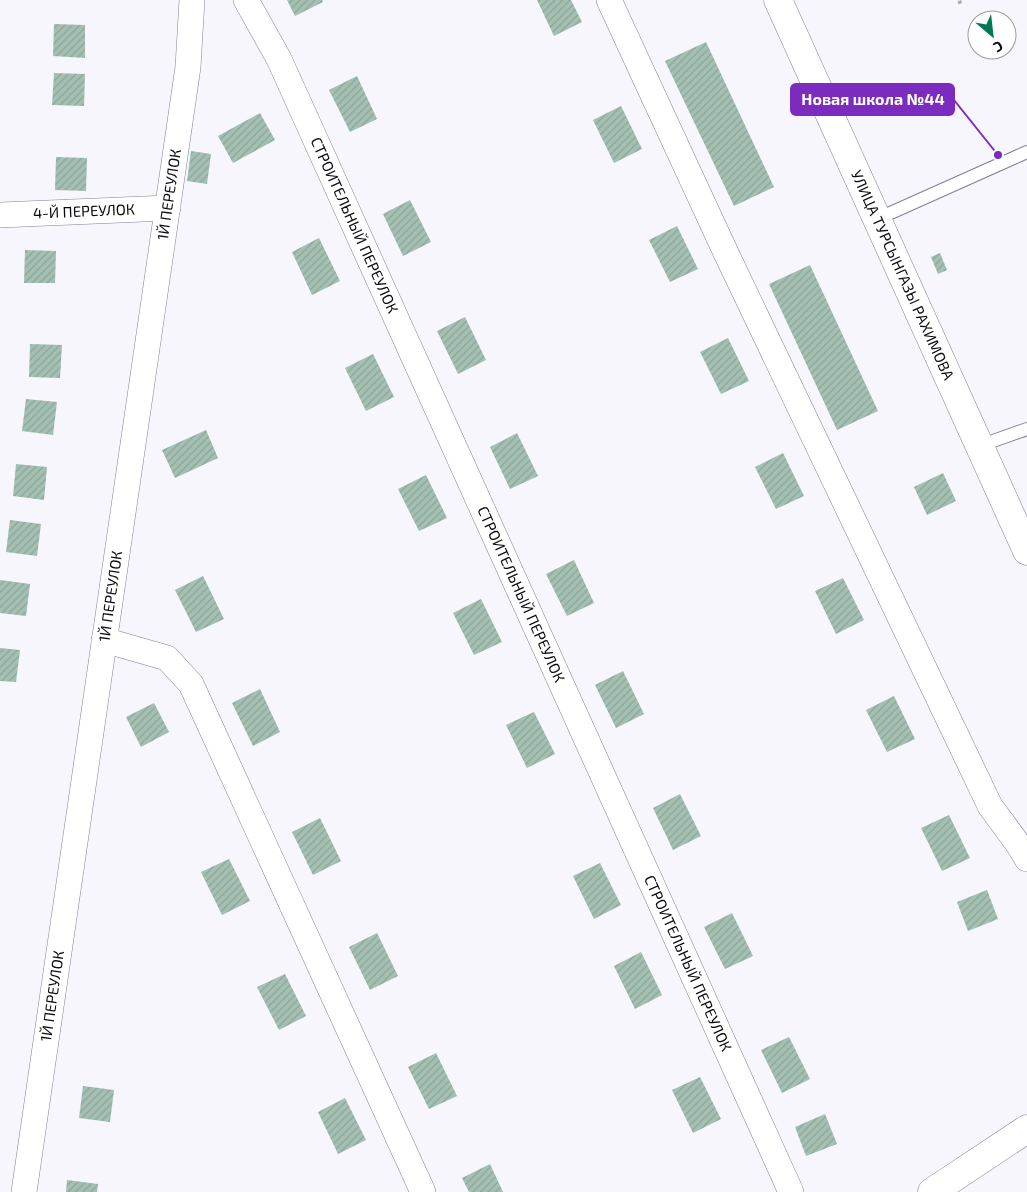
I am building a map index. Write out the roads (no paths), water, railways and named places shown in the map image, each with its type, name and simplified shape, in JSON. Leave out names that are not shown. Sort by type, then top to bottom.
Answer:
[{"type":"street","name":"1Й ПЕРЕУЛОК","points":[[24,1192],[188,67],[192,0]]},
{"type":"street","name":"СТРОИТЕЛЬНЫЙ ПЕРЕУЛОК","points":[[246,0],[279,59],[791,1192]]},
{"type":"street","points":[[609,0],[726,253],[990,806],[1018,844],[1027,860]]},
{"type":"street","name":"УЛИЦА ТУРСЫНГАЗЫ РАХИМОВА","points":[[778,0],[1027,551]]},
{"type":"street","name":"4-Й ПЕРЕУЛОК","points":[[0,215],[168,208]]},
{"type":"street","points":[[104,640],[167,658],[191,684],[423,1192]]},
{"type":"street","points":[[932,1192],[1027,1129]]},
{"type":"lane","points":[[877,219],[1027,152]]},
{"type":"lane","points":[[980,446],[1027,429]]},
{"type":"place","name":"Новая школа №44","points":[[998,155]]}]
